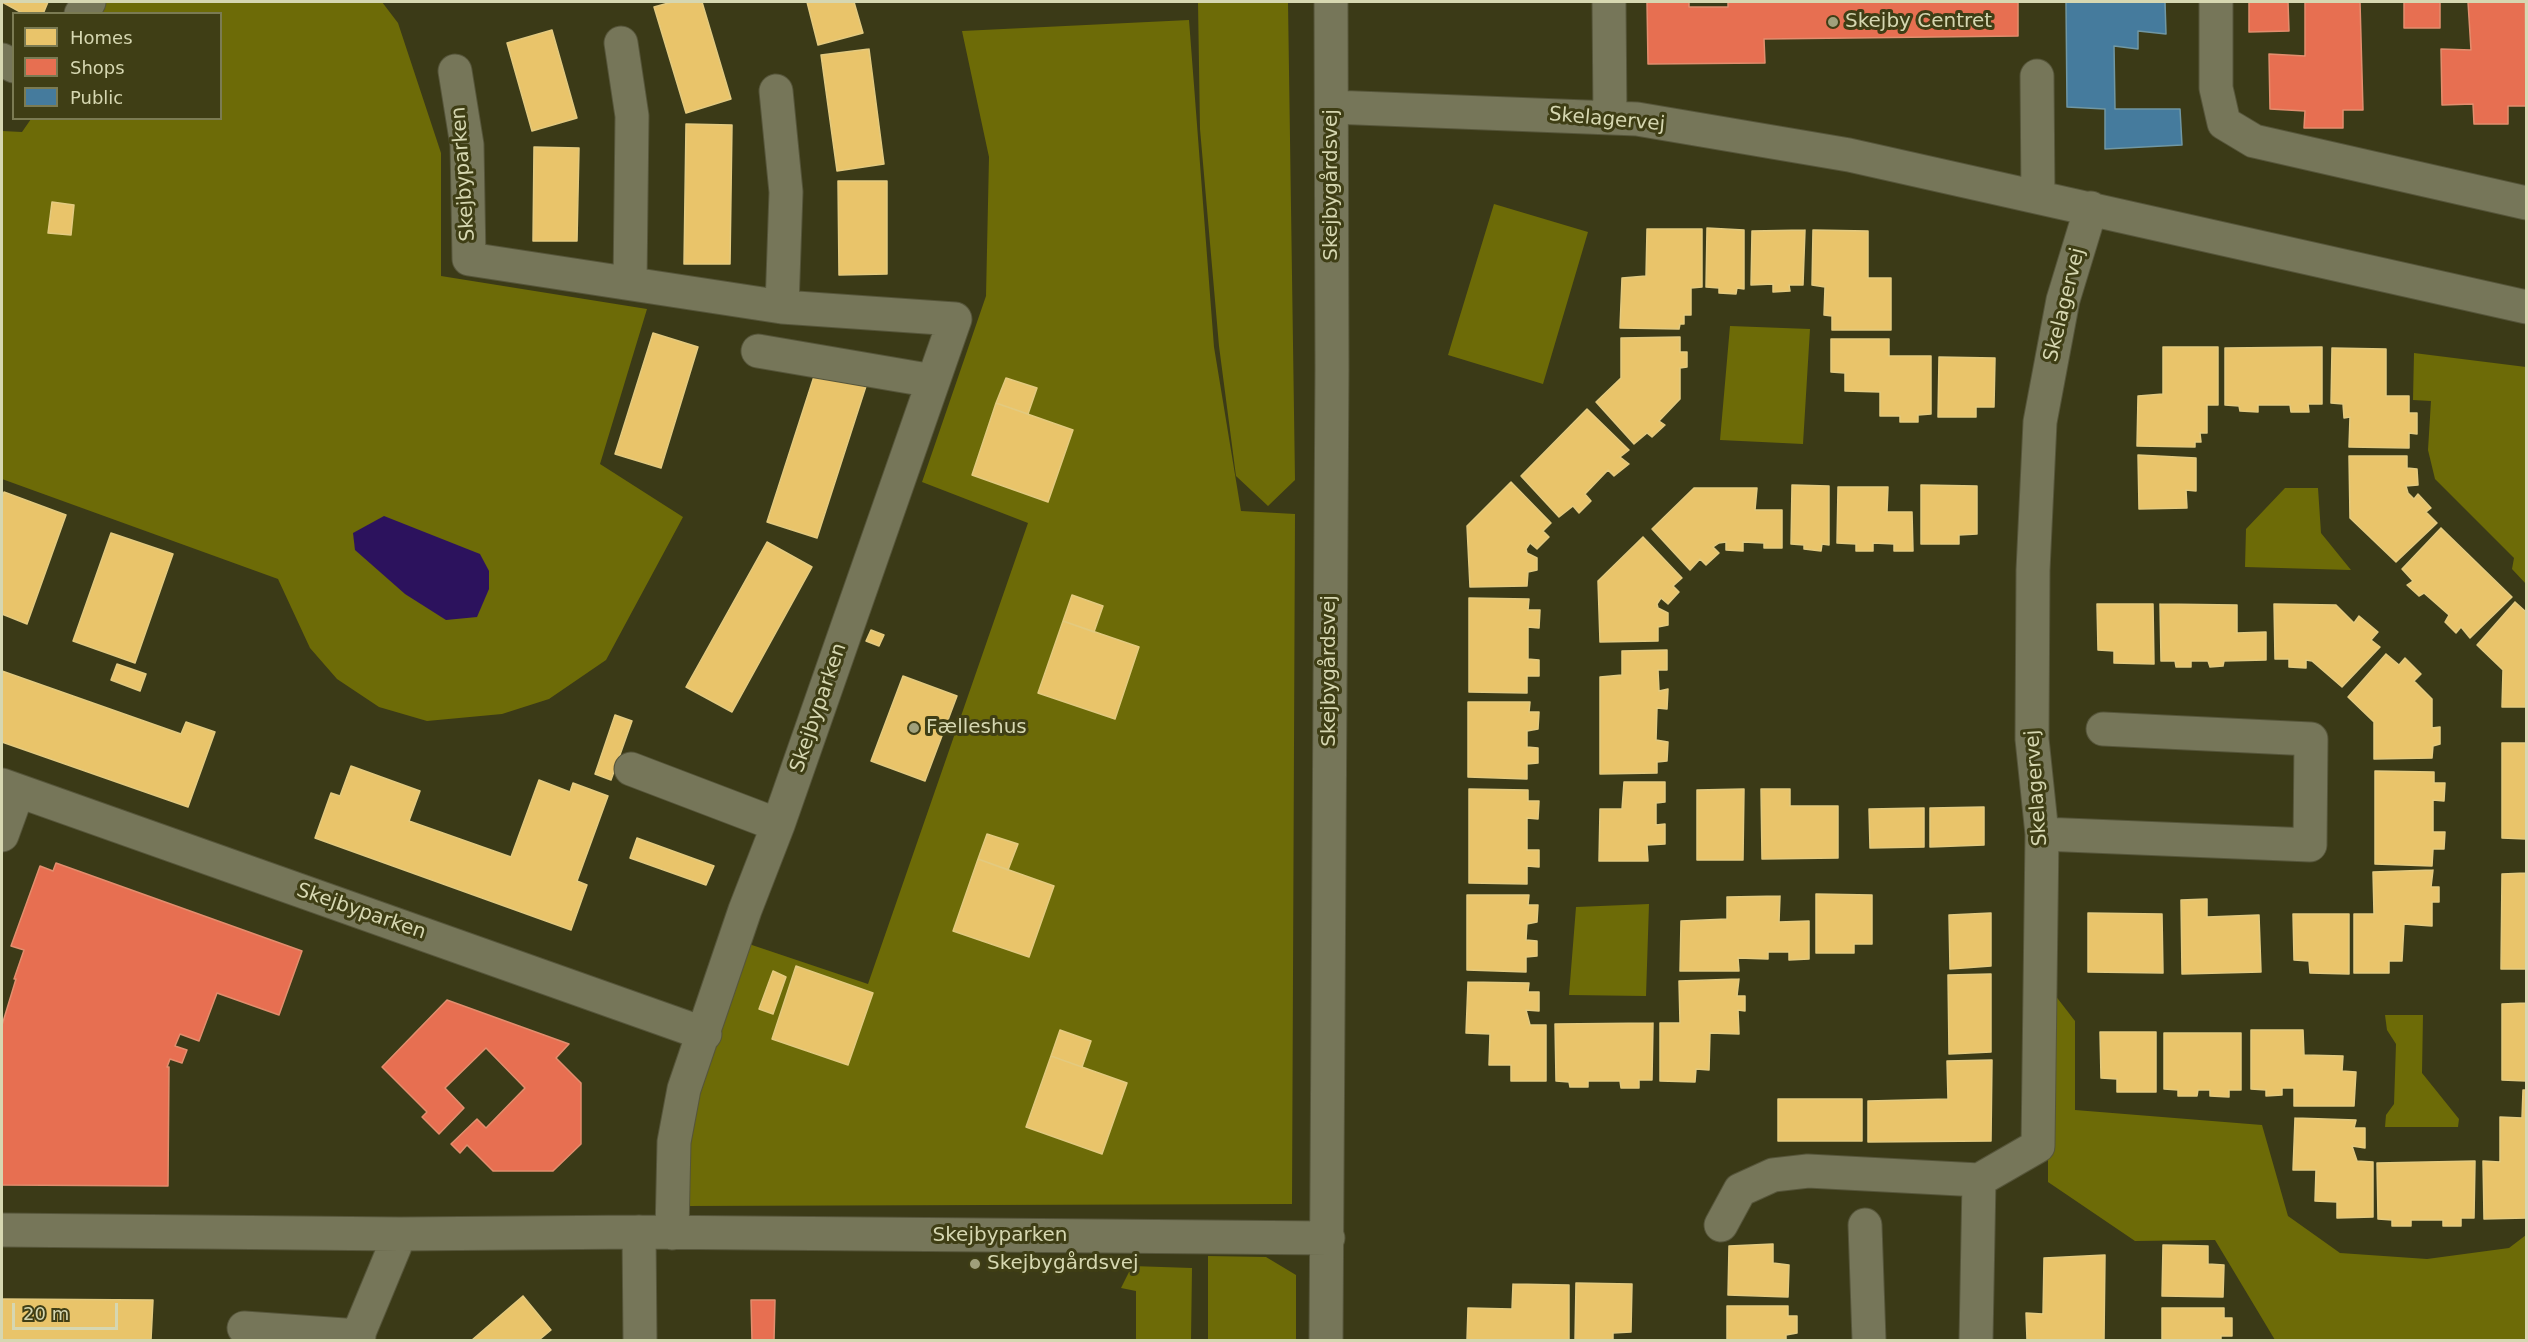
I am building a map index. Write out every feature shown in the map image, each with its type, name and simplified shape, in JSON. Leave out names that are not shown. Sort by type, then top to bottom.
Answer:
[{"type":"street","name":"Skejbygårdsvej","points":[[1326,1341],[1331,2]]},
{"type":"street","points":[[1609,2],[1610,118]]},
{"type":"street","points":[[2216,2],[2216,88],[2224,123],[2254,141],[2526,203]]},
{"type":"street","points":[[621,43],[632,116],[630,283]]},
{"type":"street","name":"Skejbyparken","points":[[455,71],[466,145],[469,259],[782,307],[954,319],[684,1089],[674,1142],[672,1233]]},
{"type":"street","points":[[2037,76],[2038,196]]},
{"type":"street","points":[[776,91],[786,192],[782,307]]},
{"type":"street","name":"Skelagervej","points":[[1332,107],[1637,119],[1849,154],[2526,307]]},
{"type":"street","name":"Skelagervej","points":[[1979,1180],[2038,1146],[2042,834],[2032,739],[2033,570],[2040,422],[2063,300],[2091,208]]},
{"type":"street","points":[[758,351],[933,381]]},
{"type":"street","points":[[2042,834],[2310,845],[2311,739],[2103,729]]},
{"type":"street","points":[[632,769],[778,825]]},
{"type":"street","name":"Skejbyparken","points":[[2,835],[10,788],[705,1034]]},
{"type":"street","points":[[1721,1226],[1740,1190],[1773,1175],[1808,1171],[1979,1180],[1976,1341]]},
{"type":"street","points":[[1865,1225],[1869,1341]]},
{"type":"street","name":"Skejbyparken","points":[[2,1230],[400,1234],[639,1232],[1328,1238]]},
{"type":"street","points":[[639,1232],[640,1341]]},
{"type":"street","points":[[244,1328],[358,1338],[400,1234]]},
{"type":"shaded area","points":[[103,2],[382,2],[398,23],[441,153],[441,276],[647,309],[600,464],[683,517],[606,660],[549,699],[502,714],[427,721],[379,707],[337,679],[310,648],[278,579],[2,479],[2,131],[22,132],[30,120],[222,120],[222,12],[96,12]]},
{"type":"shaded area","points":[[1198,2],[1288,2],[1295,480],[1268,506],[1236,476],[1219,346],[1200,129]]},
{"type":"shaded area","points":[[1189,20],[1214,347],[1241,511],[1295,514],[1292,1204],[683,1206],[684,1149],[743,942],[868,984],[1028,523],[922,482],[986,296],[989,157],[962,31]]},
{"type":"shaded area","points":[[1494,204],[1588,232],[1543,384],[1448,355]]},
{"type":"shaded area","points":[[1730,326],[1810,329],[1803,444],[1720,440]]},
{"type":"shaded area","points":[[2414,353],[2526,367],[2526,584],[2512,569],[2514,558],[2435,479],[2428,450],[2431,401],[2413,400]]},
{"type":"shaded area","points":[[2285,488],[2318,488],[2321,533],[2351,570],[2245,567],[2246,529]]},
{"type":"shaded area","points":[[384,516],[480,554],[489,571],[489,589],[477,617],[446,620],[405,594],[355,550],[353,533]]},
{"type":"shaded area","points":[[1649,904],[1646,996],[1569,995],[1576,907]]},
{"type":"shaded area","points":[[2048,986],[2075,1021],[2075,1110],[2262,1125],[2288,1216],[2340,1253],[2427,1259],[2509,1248],[2526,1235],[2526,1340],[2275,1340],[2215,1240],[2135,1241],[2048,1182]]},
{"type":"shaded area","points":[[2385,1015],[2423,1015],[2422,1073],[2459,1119],[2458,1127],[2385,1127],[2386,1115],[2394,1104],[2396,1044],[2387,1030]]},
{"type":"shaded area","points":[[1208,1256],[1266,1257],[1296,1275],[1296,1340],[1208,1340]]},
{"type":"shaded area","points":[[1132,1266],[1192,1268],[1191,1340],[1136,1340],[1136,1291],[1121,1288]]},
{"type":"building: Homes","points":[[2,2],[48,2],[44,12],[20,12]]},
{"type":"building: Homes","points":[[672,2],[702,2],[731,99],[686,113],[654,7]]},
{"type":"building: Homes","points":[[807,2],[854,2],[863,33],[818,45]]},
{"type":"building: Homes","points":[[552,30],[577,118],[532,131],[507,43]]},
{"type":"building: Homes","points":[[869,49],[884,164],[837,171],[821,55]]},
{"type":"building: Homes","points":[[686,124],[732,125],[730,264],[684,264]]},
{"type":"building: Homes","points":[[534,147],[579,148],[577,241],[533,241]]},
{"type":"building: Homes","points":[[838,181],[887,181],[887,274],[839,275]]},
{"type":"building: Homes","points":[[52,202],[74,205],[71,235],[48,233]]},
{"type":"building: Homes","points":[[1707,228],[1744,230],[1744,289],[1737,288],[1736,294],[1719,293],[1719,288],[1706,287]]},
{"type":"building: Homes","points":[[1647,229],[1702,229],[1702,287],[1691,288],[1691,315],[1684,315],[1684,324],[1680,324],[1679,329],[1620,328],[1622,278],[1646,276]]},
{"type":"building: Homes","points":[[1805,230],[1803,285],[1789,285],[1790,291],[1773,292],[1773,284],[1751,285],[1752,231]]},
{"type":"building: Homes","points":[[1813,230],[1868,231],[1868,278],[1891,278],[1891,330],[1832,330],[1832,316],[1824,315],[1825,287],[1812,285]]},
{"type":"building: Homes","points":[[653,333],[698,347],[661,468],[615,454]]},
{"type":"building: Homes","points":[[1680,337],[1680,352],[1687,352],[1687,367],[1680,368],[1680,399],[1659,421],[1665,425],[1652,437],[1647,433],[1634,444],[1596,402],[1621,378],[1621,338]]},
{"type":"building: Homes","points":[[1831,339],[1889,339],[1889,356],[1931,356],[1931,414],[1918,415],[1918,422],[1900,422],[1900,416],[1880,416],[1880,392],[1845,391],[1845,373],[1831,372]]},
{"type":"building: Homes","points":[[2163,347],[2218,347],[2218,405],[2207,405],[2207,433],[2200,433],[2201,442],[2195,442],[2195,447],[2137,446],[2138,396],[2163,394]]},
{"type":"building: Homes","points":[[2322,347],[2322,404],[2308,404],[2309,412],[2291,412],[2290,405],[2258,405],[2258,412],[2240,411],[2239,406],[2225,405],[2225,348]]},
{"type":"building: Homes","points":[[2332,348],[2386,349],[2386,396],[2409,396],[2409,413],[2417,413],[2417,434],[2409,433],[2409,448],[2349,447],[2350,417],[2344,418],[2343,404],[2331,403]]},
{"type":"building: Homes","points":[[1939,357],[1995,358],[1994,407],[1976,407],[1976,417],[1938,417]]},
{"type":"building: Homes","points":[[817,367],[867,383],[817,538],[767,522]]},
{"type":"building: Homes","points":[[1006,378],[1037,388],[1028,414],[996,403]]},
{"type":"building: Homes","points":[[996,403],[1073,430],[1048,502],[972,475]]},
{"type":"building: Homes","points":[[1587,409],[1629,450],[1620,457],[1629,464],[1614,476],[1608,470],[1585,494],[1591,501],[1579,513],[1573,506],[1559,517],[1521,476]]},
{"type":"building: Homes","points":[[2138,455],[2196,458],[2196,491],[2186,490],[2187,508],[2139,509]]},
{"type":"building: Homes","points":[[2349,456],[2407,456],[2407,468],[2417,469],[2418,485],[2406,486],[2408,493],[2414,499],[2418,494],[2431,508],[2426,512],[2437,523],[2396,562],[2350,518]]},
{"type":"building: Homes","points":[[1511,482],[1551,523],[1543,531],[1549,537],[1537,549],[1530,543],[1526,549],[1527,553],[1537,558],[1537,570],[1528,572],[1527,586],[1470,587],[1467,526]]},
{"type":"building: Homes","points":[[1792,485],[1829,486],[1829,545],[1822,544],[1821,551],[1804,549],[1804,545],[1791,544]]},
{"type":"building: Homes","points":[[1921,485],[1977,486],[1977,534],[1959,535],[1959,544],[1921,544]]},
{"type":"building: Homes","points":[[1838,487],[1888,487],[1887,512],[1912,512],[1913,551],[1894,551],[1894,544],[1873,543],[1873,551],[1856,551],[1856,544],[1837,543]]},
{"type":"building: Homes","points":[[1694,488],[1757,488],[1755,510],[1782,510],[1782,548],[1764,548],[1764,543],[1743,542],[1743,551],[1726,550],[1726,542],[1719,543],[1713,547],[1719,553],[1706,565],[1700,559],[1690,570],[1652,529]]},
{"type":"building: Homes","points":[[4,492],[66,515],[27,624],[2,614],[2,498]]},
{"type":"building: Homes","points":[[2441,528],[2512,597],[2470,638],[2461,627],[2456,633],[2445,622],[2449,615],[2424,593],[2419,596],[2407,585],[2413,581],[2402,569]]},
{"type":"building: Homes","points":[[111,533],[173,554],[135,663],[73,641]]},
{"type":"building: Homes","points":[[1643,537],[1682,578],[1673,586],[1679,592],[1668,604],[1661,598],[1657,604],[1658,608],[1668,613],[1668,625],[1658,627],[1658,641],[1600,642],[1598,581]]},
{"type":"building: Homes","points":[[767,542],[812,567],[732,712],[686,687]]},
{"type":"building: Homes","points":[[1072,595],[1103,606],[1094,632],[1063,621]]},
{"type":"building: Homes","points":[[1469,598],[1529,599],[1528,610],[1540,610],[1539,628],[1528,627],[1528,659],[1539,660],[1539,676],[1527,676],[1527,693],[1469,692]]},
{"type":"building: Homes","points":[[2515,602],[2526,612],[2526,707],[2502,707],[2503,670],[2477,645]]},
{"type":"building: Homes","points":[[2097,604],[2153,604],[2154,664],[2114,663],[2114,651],[2098,650]]},
{"type":"building: Homes","points":[[2160,604],[2237,605],[2237,633],[2266,632],[2266,660],[2224,661],[2223,666],[2210,667],[2208,661],[2191,661],[2191,667],[2176,667],[2175,661],[2161,661]]},
{"type":"building: Homes","points":[[2274,604],[2336,605],[2354,623],[2359,616],[2378,632],[2371,640],[2380,647],[2342,687],[2312,661],[2306,660],[2306,668],[2289,667],[2289,659],[2275,659]]},
{"type":"building: Homes","points":[[1063,621],[1139,647],[1115,719],[1038,693]]},
{"type":"building: Homes","points":[[871,630],[884,635],[879,646],[866,641]]},
{"type":"building: Homes","points":[[1667,650],[1667,670],[1658,670],[1659,691],[1668,689],[1667,709],[1657,708],[1656,740],[1668,742],[1667,761],[1657,762],[1657,773],[1600,774],[1600,677],[1622,675],[1622,651]]},
{"type":"building: Homes","points":[[2386,654],[2399,665],[2405,658],[2421,674],[2414,681],[2432,699],[2432,728],[2440,727],[2440,744],[2433,746],[2432,758],[2374,759],[2374,722],[2348,697]]},
{"type":"building: Homes","points":[[117,664],[146,674],[140,691],[111,680]]},
{"type":"building: Homes","points":[[2,671],[181,734],[186,722],[215,732],[188,807],[2,742]]},
{"type":"building: Homes","name":"Fælleshus","points":[[903,676],[957,696],[925,781],[871,761]]},
{"type":"building: Homes","points":[[1468,702],[1530,702],[1529,712],[1539,712],[1538,729],[1527,731],[1527,747],[1538,748],[1538,763],[1527,764],[1527,779],[1468,777]]},
{"type":"building: Homes","points":[[615,715],[632,721],[611,780],[595,774]]},
{"type":"building: Homes","points":[[2502,743],[2526,743],[2526,839],[2502,838]]},
{"type":"building: Homes","points":[[351,766],[420,791],[409,821],[511,857],[539,780],[570,792],[573,783],[608,796],[577,881],[587,885],[571,930],[315,838],[331,793],[340,796]]},
{"type":"building: Homes","points":[[2375,771],[2434,772],[2434,783],[2445,783],[2444,801],[2433,800],[2433,832],[2445,832],[2444,849],[2433,849],[2432,866],[2375,864]]},
{"type":"building: Homes","points":[[1624,782],[1665,782],[1665,802],[1656,803],[1656,825],[1665,824],[1665,844],[1647,845],[1648,861],[1599,861],[1600,809],[1622,809]]},
{"type":"building: Homes","points":[[1469,789],[1528,790],[1528,801],[1539,801],[1538,819],[1527,818],[1527,850],[1539,850],[1539,867],[1527,866],[1527,884],[1469,883]]},
{"type":"building: Homes","points":[[1744,789],[1743,860],[1697,860],[1697,790]]},
{"type":"building: Homes","points":[[1761,789],[1790,789],[1790,806],[1838,806],[1838,858],[1762,859]]},
{"type":"building: Homes","points":[[1984,807],[1984,845],[1930,847],[1930,808]]},
{"type":"building: Homes","points":[[1924,808],[1924,847],[1870,848],[1869,809]]},
{"type":"building: Homes","points":[[987,834],[1018,844],[1008,870],[978,859]]},
{"type":"building: Homes","points":[[637,838],[714,866],[706,885],[630,858]]},
{"type":"building: Homes","points":[[978,859],[1054,886],[1029,957],[953,931]]},
{"type":"building: Homes","points":[[2433,870],[2431,887],[2439,887],[2439,902],[2432,902],[2432,926],[2404,924],[2402,961],[2389,961],[2389,973],[2354,973],[2354,914],[2374,914],[2373,872]]},
{"type":"building: Homes","points":[[2526,873],[2526,969],[2501,969],[2502,874]]},
{"type":"building: Homes","points":[[1816,894],[1872,895],[1872,944],[1854,944],[1854,953],[1816,953]]},
{"type":"building: Homes","points":[[1467,895],[1529,895],[1528,905],[1538,905],[1537,922],[1527,924],[1526,940],[1537,941],[1537,956],[1526,957],[1526,972],[1467,970]]},
{"type":"building: Homes","points":[[1780,896],[1779,922],[1809,921],[1809,959],[1789,960],[1789,952],[1768,952],[1768,959],[1738,958],[1739,971],[1680,971],[1681,921],[1727,919],[1727,897]]},
{"type":"building: Homes","points":[[2207,899],[2207,917],[2259,915],[2261,972],[2182,974],[2181,900]]},
{"type":"building: Homes","points":[[1991,913],[1991,966],[1950,969],[1949,915]]},
{"type":"building: Homes","points":[[2088,913],[2162,914],[2163,973],[2088,972]]},
{"type":"building: Homes","points":[[2293,914],[2349,914],[2349,974],[2310,973],[2309,961],[2294,960]]},
{"type":"building: Homes","points":[[796,966],[873,993],[848,1065],[772,1039]]},
{"type":"building: Homes","points":[[773,971],[786,977],[773,1014],[759,1009]]},
{"type":"building: Homes","points":[[1991,974],[1991,1052],[1949,1054],[1948,975]]},
{"type":"building: Homes","points":[[1739,979],[1737,996],[1745,996],[1745,1011],[1738,1010],[1739,1034],[1710,1033],[1709,1070],[1696,1069],[1695,1082],[1660,1081],[1660,1023],[1680,1023],[1679,981]]},
{"type":"building: Homes","points":[[1468,982],[1529,983],[1528,992],[1539,992],[1539,1011],[1526,1010],[1530,1025],[1546,1025],[1546,1081],[1511,1081],[1511,1065],[1489,1065],[1490,1034],[1466,1033]]},
{"type":"building: Homes","points":[[2526,1003],[2526,1081],[2502,1080],[2502,1004]]},
{"type":"building: Homes","points":[[1653,1023],[1652,1080],[1639,1080],[1639,1088],[1621,1088],[1620,1081],[1588,1081],[1588,1087],[1570,1087],[1569,1082],[1556,1081],[1555,1024]]},
{"type":"building: Homes","points":[[1060,1030],[1091,1041],[1082,1067],[1051,1056]]},
{"type":"building: Homes","points":[[2251,1030],[2303,1030],[2304,1055],[2343,1056],[2342,1071],[2356,1072],[2354,1106],[2294,1106],[2294,1088],[2282,1088],[2282,1095],[2266,1096],[2266,1090],[2251,1089]]},
{"type":"building: Homes","points":[[2100,1032],[2156,1032],[2156,1092],[2117,1092],[2117,1079],[2101,1078]]},
{"type":"building: Homes","points":[[2164,1033],[2241,1033],[2241,1090],[2229,1090],[2229,1097],[2210,1096],[2210,1090],[2198,1090],[2197,1096],[2178,1096],[2178,1090],[2164,1089]]},
{"type":"building: Homes","points":[[1051,1056],[1127,1083],[1102,1154],[1026,1127]]},
{"type":"building: Homes","points":[[1992,1060],[1991,1141],[1868,1142],[1868,1101],[1948,1099],[1947,1061]]},
{"type":"building: Homes","points":[[2523,1090],[2526,1090],[2526,1218],[2484,1219],[2483,1161],[2500,1162],[2500,1117],[2522,1118]]},
{"type":"building: Homes","points":[[1778,1099],[1862,1099],[1862,1141],[1778,1141]]},
{"type":"building: Homes","points":[[2295,1118],[2356,1120],[2354,1128],[2365,1128],[2365,1148],[2352,1146],[2357,1161],[2373,1162],[2373,1217],[2337,1218],[2337,1202],[2315,1201],[2316,1170],[2293,1170]]},
{"type":"building: Homes","points":[[2475,1161],[2474,1218],[2461,1218],[2461,1226],[2443,1226],[2443,1220],[2411,1220],[2411,1226],[2392,1226],[2392,1220],[2378,1219],[2377,1163]]},
{"type":"building: Homes","points":[[1773,1244],[1773,1263],[1789,1265],[1788,1297],[1728,1295],[1729,1246]]},
{"type":"building: Homes","points":[[2163,1245],[2208,1246],[2208,1264],[2224,1265],[2223,1297],[2162,1296]]},
{"type":"building: Homes","points":[[2105,1255],[2104,1340],[2027,1340],[2026,1313],[2043,1314],[2044,1258]]},
{"type":"building: Homes","points":[[1576,1283],[1632,1284],[1631,1332],[1613,1333],[1613,1340],[1575,1340]]},
{"type":"building: Homes","points":[[1513,1284],[1569,1285],[1569,1340],[1467,1340],[1468,1308],[1512,1309]]},
{"type":"building: Homes","points":[[523,1296],[551,1330],[539,1340],[472,1340]]},
{"type":"building: Homes","points":[[2,1299],[153,1300],[151,1340],[2,1340]]},
{"type":"building: Homes","points":[[1727,1306],[1788,1306],[1788,1316],[1797,1316],[1797,1333],[1786,1335],[1786,1340],[1727,1340]]},
{"type":"building: Homes","points":[[2162,1308],[2224,1308],[2224,1318],[2232,1318],[2232,1336],[2221,1336],[2221,1340],[2162,1340]]},
{"type":"building: Shops","name":"Skejby Centret","points":[[1647,2],[1689,2],[1689,7],[1728,7],[1728,2],[2018,2],[2018,36],[1764,39],[1765,63],[1648,64]]},
{"type":"building: Shops","points":[[2249,2],[2288,2],[2289,31],[2249,32]]},
{"type":"building: Shops","points":[[2305,2],[2360,2],[2363,110],[2343,110],[2343,128],[2304,128],[2305,111],[2270,109],[2269,54],[2305,56]]},
{"type":"building: Shops","points":[[2404,2],[2440,2],[2440,28],[2404,28]]},
{"type":"building: Shops","points":[[2468,2],[2525,2],[2526,106],[2508,106],[2508,124],[2474,124],[2473,104],[2442,105],[2441,49],[2471,50]]},
{"type":"building: Shops","points":[[56,863],[302,951],[279,1015],[217,993],[199,1041],[180,1034],[175,1046],[187,1050],[182,1063],[170,1059],[167,1067],[169,1067],[168,1186],[2,1185],[2,1025],[24,950],[11,946],[40,866],[53,871]]},
{"type":"building: Shops","points":[[447,1000],[569,1044],[556,1058],[581,1083],[581,1144],[553,1171],[493,1171],[467,1145],[460,1153],[451,1144],[477,1119],[486,1128],[525,1088],[486,1048],[445,1088],[464,1108],[439,1134],[422,1117],[427,1112],[382,1067]]},
{"type":"building: Shops","points":[[751,1300],[775,1300],[774,1340],[752,1340]]},
{"type":"building: Public","points":[[2066,2],[2165,2],[2166,34],[2138,31],[2138,49],[2114,46],[2115,109],[2180,109],[2182,145],[2105,149],[2105,109],[2067,107]]},
{"type":"place","name":"Skejby Centret","points":[[1833,22]]},
{"type":"place","name":"Fælleshus","points":[[914,728]]},
{"type":"place","name":"Skejbygårdsvej","points":[[975,1264]]}]
